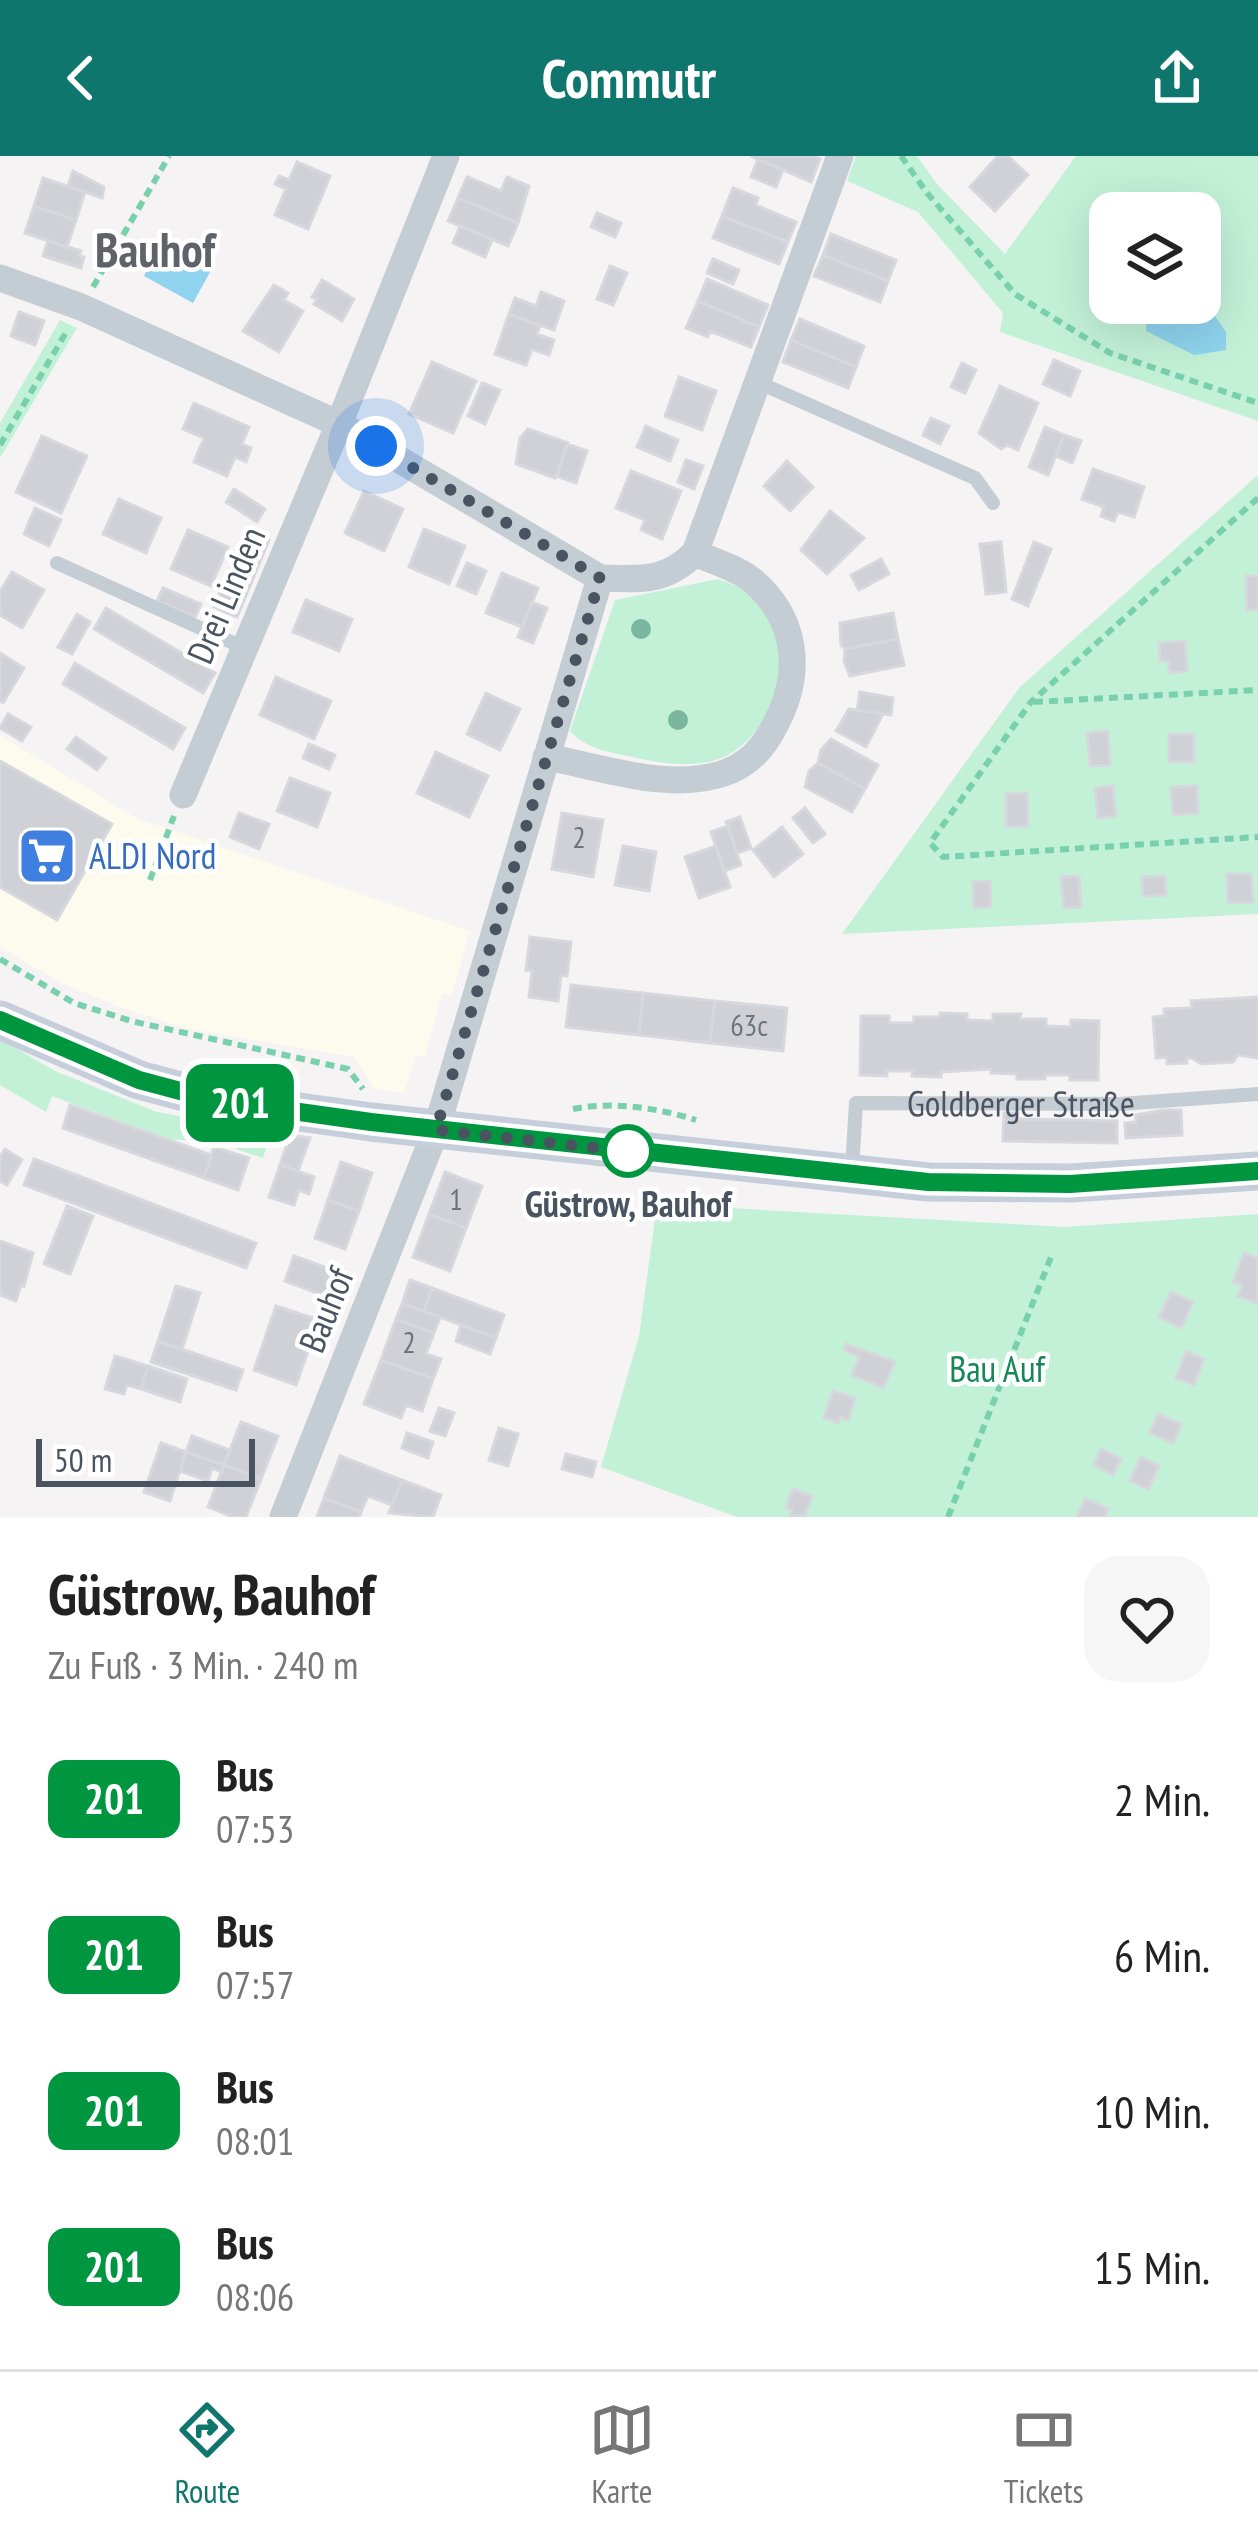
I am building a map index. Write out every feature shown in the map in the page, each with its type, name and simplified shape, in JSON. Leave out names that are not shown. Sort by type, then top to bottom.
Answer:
[{"type":"main road","points":[[0,1020],[139,1080],[214,1100],[436,1130],[928,1182],[1007,1184],[1258,1171]]},
{"type":"street","name":"Drei Linden","points":[[183,795],[446,156]]},
{"type":"street","points":[[0,278],[81,307],[339,424],[600,578],[644,579],[676,572],[695,553],[840,156]]},
{"type":"street","points":[[546,758],[681,782],[729,772],[766,746],[792,688],[794,652],[779,613],[751,579],[695,553]]},
{"type":"street","points":[[436,1130],[600,578]]},
{"type":"street","name":"Bauhof","points":[[283,1517],[436,1130]]},
{"type":"lane","points":[[757,382],[975,478],[993,503]]},
{"type":"lane","points":[[57,563],[242,647]]},
{"type":"lane","name":"Goldberger Straße","points":[[852,1174],[856,1103],[1120,1104],[1258,1094]]},
{"type":"path","points":[[901,156],[1015,294],[1110,353],[1258,404]]},
{"type":"path","points":[[1258,499],[1031,702],[930,843],[943,857],[1258,837]]},
{"type":"path","points":[[1031,702],[1258,690]]},
{"type":"path","points":[[151,880],[183,795]]},
{"type":"path","points":[[0,959],[74,1003],[348,1069],[369,1097]]},
{"type":"path","points":[[554,1113],[594,1105],[675,1114],[715,1126]]},
{"type":"path","points":[[948,1517],[1051,1257]]},
{"type":"shaded area","points":[[0,735],[136,818],[470,931],[452,995],[442,994],[425,1057],[416,1055],[404,1093],[374,1089],[354,1057],[189,1029],[61,983],[0,947]]},
{"type":"green space","points":[[856,156],[917,156],[937,184],[1005,254],[1076,156],[1258,156],[1258,421],[1000,332],[1003,313],[918,212],[847,181]]},
{"type":"green space","points":[[60,320],[77,328],[0,458],[0,423]]},
{"type":"green space","points":[[1258,475],[1258,914],[842,934],[1019,688]]},
{"type":"green space","points":[[718,579],[740,588],[761,606],[779,647],[775,693],[753,734],[736,750],[713,761],[675,764],[601,750],[570,731],[615,600]]},
{"type":"green space","points":[[0,1039],[55,1071],[157,1112],[271,1132],[263,1158],[215,1142],[167,1139],[52,1096],[46,1112],[0,1085]]},
{"type":"green space","name":"Bau Auf","points":[[657,1204],[1065,1227],[1258,1214],[1258,1517],[737,1517],[601,1467],[639,1336]]},
{"type":"water","points":[[165,236],[215,263],[193,303],[144,276]]},
{"type":"water","points":[[1146,324],[1221,324],[1226,332],[1226,350],[1194,355],[1146,331]]},
{"type":"building","points":[[751,156],[813,156],[820,159],[811,182]]},
{"type":"building","points":[[998,156],[1008,156],[1028,175],[995,211],[970,187]]},
{"type":"building","points":[[758,159],[783,170],[776,187],[751,177]]},
{"type":"building","points":[[297,162],[330,176],[308,229],[275,215],[286,189],[275,184],[279,176],[289,180]]},
{"type":"building","points":[[73,171],[104,187],[102,198],[68,186]]},
{"type":"building","points":[[467,177],[501,191],[507,177],[529,186],[518,223],[458,198]]},
{"type":"building","points":[[43,178],[85,192],[76,220],[34,206]]},
{"type":"building","points":[[733,188],[758,198],[756,205],[796,222],[788,242],[722,216]]},
{"type":"building","points":[[458,198],[518,223],[508,246],[448,221]]},
{"type":"building","points":[[34,206],[76,220],[67,247],[25,233]]},
{"type":"building","points":[[597,213],[621,223],[615,237],[591,227]]},
{"type":"building","points":[[722,216],[788,242],[779,264],[713,238]]},
{"type":"building","points":[[460,226],[492,240],[485,257],[453,243]]},
{"type":"building","points":[[831,234],[896,260],[888,281],[823,255]]},
{"type":"building","points":[[48,241],[81,251],[81,268],[43,256]]},
{"type":"building","points":[[823,255],[888,281],[880,302],[814,276]]},
{"type":"building","points":[[713,259],[739,270],[733,284],[707,273]]},
{"type":"building","points":[[610,266],[627,273],[613,305],[597,299]]},
{"type":"building","points":[[707,279],[768,305],[759,327],[698,301]]},
{"type":"building","points":[[322,280],[354,299],[342,321],[314,304],[317,299],[312,297]]},
{"type":"building","points":[[274,285],[288,293],[284,300],[303,311],[279,352],[243,331]]},
{"type":"building","points":[[541,292],[564,301],[554,330],[509,314],[515,298],[536,306]]},
{"type":"building","points":[[698,301],[759,327],[751,347],[710,331],[708,337],[686,328]]},
{"type":"building","points":[[19,312],[44,321],[35,345],[11,336]]},
{"type":"building","points":[[509,314],[540,326],[537,334],[554,340],[549,355],[532,349],[526,365],[495,354]]},
{"type":"building","points":[[800,319],[864,346],[856,367],[791,340]]},
{"type":"building","points":[[791,340],[856,367],[848,388],[783,362]]},
{"type":"building","points":[[1054,360],[1080,371],[1070,396],[1043,384]]},
{"type":"building","points":[[432,362],[476,381],[453,433],[409,414]]},
{"type":"building","points":[[962,363],[976,370],[965,393],[951,387]]},
{"type":"building","points":[[679,377],[716,391],[702,430],[665,416]]},
{"type":"building","points":[[482,383],[500,390],[485,424],[468,416]]},
{"type":"building","points":[[1000,386],[1038,403],[1018,450],[1007,445],[1001,449],[979,433]]},
{"type":"building","points":[[194,403],[249,427],[242,444],[251,448],[246,462],[235,457],[227,476],[194,462],[204,438],[183,429]]},
{"type":"building","points":[[931,418],[949,426],[940,444],[923,435]]},
{"type":"building","points":[[646,426],[678,440],[670,461],[637,447]]},
{"type":"building","points":[[1045,427],[1064,435],[1048,475],[1029,467]]},
{"type":"building","points":[[528,429],[568,443],[555,478],[516,464],[520,438]]},
{"type":"building","points":[[1064,435],[1081,441],[1072,463],[1056,456]]},
{"type":"building","points":[[42,436],[87,456],[61,513],[16,492]]},
{"type":"building","points":[[567,444],[587,451],[576,483],[557,476]]},
{"type":"building","points":[[686,460],[703,466],[694,489],[678,482]]},
{"type":"building","points":[[787,461],[813,487],[790,511],[764,486]]},
{"type":"building","points":[[1093,469],[1144,487],[1134,517],[1118,512],[1114,521],[1101,516],[1104,507],[1082,499]]},
{"type":"building","points":[[631,471],[681,491],[662,539],[641,530],[645,520],[616,508]]},
{"type":"building","points":[[234,489],[265,509],[257,522],[226,502]]},
{"type":"building","points":[[364,491],[403,509],[384,551],[345,533]]},
{"type":"building","points":[[119,499],[161,518],[146,553],[103,534]]},
{"type":"building","points":[[35,508],[61,520],[49,546],[24,534]]},
{"type":"building","points":[[830,511],[864,538],[827,574],[801,550]]},
{"type":"building","points":[[424,529],[465,546],[449,584],[409,567]]},
{"type":"building","points":[[188,530],[228,547],[211,586],[171,569]]},
{"type":"building","points":[[246,530],[269,540],[237,617],[214,607]]},
{"type":"building","points":[[1001,542],[1006,592],[986,594],[980,544]]},
{"type":"building","points":[[1034,542],[1051,549],[1028,606],[1012,599]]},
{"type":"building","points":[[881,559],[889,574],[859,590],[851,575]]},
{"type":"building","points":[[467,563],[486,571],[476,594],[457,586]]},
{"type":"building","points":[[12,572],[44,590],[22,628],[0,615],[0,592]]},
{"type":"building","points":[[502,573],[538,588],[522,627],[486,613]]},
{"type":"building","points":[[1246,576],[1258,576],[1258,609],[1247,610]]},
{"type":"building","points":[[163,588],[201,604],[195,617],[157,601]]},
{"type":"building","points":[[306,600],[352,619],[339,651],[293,632]]},
{"type":"building","points":[[532,602],[547,608],[533,643],[518,637]]},
{"type":"building","points":[[106,608],[215,673],[203,693],[94,629]]},
{"type":"building","points":[[893,613],[898,639],[845,649],[841,645],[840,623]]},
{"type":"building","points":[[77,614],[90,622],[72,654],[58,647]]},
{"type":"building","points":[[898,639],[904,665],[850,676],[845,649]]},
{"type":"building","points":[[1185,641],[1187,671],[1169,673],[1169,661],[1160,661],[1159,643]]},
{"type":"building","points":[[0,653],[24,668],[3,703],[0,701]]},
{"type":"building","points":[[75,663],[185,728],[173,749],[63,684]]},
{"type":"building","points":[[276,677],[331,701],[314,739],[260,715]]},
{"type":"building","points":[[860,692],[893,698],[891,715],[857,710]]},
{"type":"building","points":[[486,693],[520,709],[500,750],[467,734]]},
{"type":"building","points":[[849,709],[883,714],[866,747],[836,731]]},
{"type":"building","points":[[8,714],[31,727],[22,741],[0,728]]},
{"type":"building","points":[[1108,731],[1110,765],[1090,766],[1087,733]]},
{"type":"building","points":[[1169,734],[1194,734],[1194,762],[1169,762]]},
{"type":"building","points":[[76,737],[106,758],[97,770],[67,749]]},
{"type":"building","points":[[831,739],[878,765],[865,789],[818,763]]},
{"type":"building","points":[[309,744],[335,755],[329,769],[303,758]]},
{"type":"building","points":[[436,752],[488,776],[469,817],[417,793]]},
{"type":"building","name":"ALDI Nord","points":[[0,761],[112,824],[57,920],[0,887]]},
{"type":"building","points":[[818,763],[865,789],[852,812],[805,787],[809,771]]},
{"type":"building","points":[[290,778],[330,793],[317,827],[277,811]]},
{"type":"building","points":[[1113,786],[1116,816],[1098,818],[1095,788]]},
{"type":"building","points":[[1197,786],[1198,813],[1173,815],[1171,787]]},
{"type":"building","points":[[1027,793],[1028,826],[1006,827],[1006,794]]},
{"type":"building","points":[[805,808],[825,834],[813,843],[793,818]]},
{"type":"building","points":[[239,813],[269,824],[259,849],[230,837]]},
{"type":"building","points":[[562,813],[603,820],[593,877],[552,869]]},
{"type":"building","points":[[740,817],[751,848],[737,853],[726,822]]},
{"type":"building","points":[[728,826],[741,865],[724,871],[711,832]]},
{"type":"building","points":[[782,827],[803,854],[774,877],[753,850]]},
{"type":"building","points":[[623,846],[656,852],[649,891],[615,885]]},
{"type":"building","points":[[716,846],[730,887],[699,898],[685,857]]},
{"type":"building","points":[[1227,874],[1251,874],[1253,902],[1228,903]]},
{"type":"building","points":[[1079,876],[1081,907],[1064,908],[1061,877]]},
{"type":"building","points":[[1165,876],[1166,895],[1143,896],[1142,877]]},
{"type":"building","points":[[990,881],[991,907],[974,908],[973,882]]},
{"type":"building","points":[[530,937],[571,942],[558,1001],[529,997]]},
{"type":"building","points":[[571,985],[643,993],[639,1035],[566,1027]]},
{"type":"building","points":[[643,993],[715,1001],[710,1043],[639,1035]]},
{"type":"building","points":[[1258,997],[1258,1058],[1238,1055],[1233,1062],[1201,1064],[1187,1058],[1187,1063],[1167,1064],[1167,1057],[1156,1058],[1153,1017],[1164,1016],[1164,1009],[1192,1008],[1191,1001]]},
{"type":"building","points":[[715,1001],[787,1008],[783,1051],[710,1043]]},
{"type":"building","points":[[940,1013],[993,1021],[993,1014],[1021,1014],[1020,1019],[1046,1019],[1046,1026],[1071,1027],[1071,1020],[1099,1021],[1098,1080],[1070,1080],[1070,1075],[1017,1079],[1017,1074],[991,1073],[991,1069],[941,1072],[941,1077],[912,1076],[913,1071],[860,1075],[861,1016],[889,1016],[889,1023],[914,1023],[914,1017],[940,1017]]},
{"type":"building","points":[[70,1105],[211,1155],[204,1178],[63,1128]]},
{"type":"building","points":[[1181,1110],[1182,1135],[1126,1138],[1125,1123],[1136,1122],[1136,1115]]},
{"type":"building","points":[[1004,1113],[1017,1113],[1017,1119],[1117,1121],[1117,1143],[1003,1141]]},
{"type":"building","points":[[290,1135],[310,1138],[298,1171],[280,1165]]},
{"type":"building","points":[[214,1147],[249,1158],[238,1190],[204,1178]]},
{"type":"building","points":[[5,1149],[22,1160],[7,1185],[0,1181],[0,1157]]},
{"type":"building","points":[[34,1159],[256,1243],[246,1268],[24,1185]]},
{"type":"building","points":[[341,1162],[372,1173],[359,1211],[328,1200]]},
{"type":"building","points":[[280,1165],[314,1177],[309,1194],[299,1190],[294,1205],[269,1197]]},
{"type":"building","points":[[445,1172],[482,1186],[466,1228],[429,1214]]},
{"type":"building","points":[[328,1200],[359,1211],[345,1249],[315,1238]]},
{"type":"building","points":[[67,1206],[93,1216],[70,1274],[44,1264]]},
{"type":"building","points":[[429,1214],[466,1228],[450,1271],[413,1257]]},
{"type":"building","points":[[0,1241],[33,1253],[16,1301],[0,1295]]},
{"type":"building","points":[[1244,1253],[1258,1258],[1257,1303],[1238,1296],[1242,1285],[1233,1282]]},
{"type":"building","points":[[294,1256],[335,1271],[326,1296],[285,1281]]},
{"type":"building","points":[[410,1280],[432,1288],[424,1311],[402,1304]]},
{"type":"building","points":[[176,1286],[200,1293],[182,1349],[158,1341]]},
{"type":"building","points":[[432,1288],[504,1315],[496,1338],[424,1311]]},
{"type":"building","points":[[1171,1292],[1193,1302],[1181,1328],[1159,1317]]},
{"type":"building","points":[[402,1304],[440,1317],[434,1333],[396,1319]]},
{"type":"building","points":[[276,1306],[319,1320],[296,1385],[254,1370]]},
{"type":"building","points":[[396,1319],[434,1333],[426,1354],[441,1359],[433,1379],[381,1360]]},
{"type":"building","points":[[461,1325],[496,1338],[490,1354],[456,1341]]},
{"type":"building","points":[[158,1341],[243,1370],[236,1390],[151,1362]]},
{"type":"building","points":[[846,1344],[895,1362],[883,1388],[852,1375],[859,1357],[844,1350]]},
{"type":"building","points":[[1186,1352],[1204,1359],[1194,1385],[1176,1378]]},
{"type":"building","points":[[115,1356],[148,1366],[141,1389],[127,1385],[124,1394],[105,1389]]},
{"type":"building","points":[[381,1360],[433,1379],[422,1411],[406,1405],[401,1418],[364,1404]]},
{"type":"building","points":[[148,1366],[187,1379],[180,1402],[141,1389]]},
{"type":"building","points":[[833,1391],[855,1398],[848,1420],[840,1417],[839,1423],[824,1418]]},
{"type":"building","points":[[439,1408],[454,1413],[445,1436],[430,1431]]},
{"type":"building","points":[[1158,1414],[1181,1424],[1173,1443],[1150,1433]]},
{"type":"building","points":[[241,1422],[278,1436],[261,1479],[224,1465]]},
{"type":"building","points":[[499,1428],[518,1434],[508,1466],[489,1460]]},
{"type":"building","points":[[407,1433],[433,1442],[428,1458],[402,1448]]},
{"type":"building","points":[[192,1436],[230,1450],[224,1465],[186,1452]]},
{"type":"building","points":[[161,1443],[186,1452],[170,1501],[144,1492]]},
{"type":"building","points":[[1101,1449],[1121,1459],[1113,1475],[1094,1465]]},
{"type":"building","points":[[186,1452],[224,1465],[222,1472],[212,1468],[208,1481],[180,1471]]},
{"type":"building","points":[[566,1454],[596,1462],[592,1477],[562,1469]]},
{"type":"building","points":[[340,1456],[402,1480],[392,1505],[368,1496],[361,1512],[324,1498]]},
{"type":"building","points":[[1141,1457],[1159,1466],[1148,1489],[1130,1481]]},
{"type":"building","points":[[224,1465],[261,1479],[246,1517],[208,1507]]},
{"type":"building","points":[[402,1480],[441,1495],[433,1517],[389,1513]]},
{"type":"building","points":[[793,1489],[812,1496],[805,1515],[790,1516],[792,1510],[786,1508]]},
{"type":"building","points":[[324,1498],[361,1512],[359,1517],[317,1517]]},
{"type":"building","points":[[1085,1498],[1108,1509],[1105,1517],[1077,1517]]},
{"type":"bus line","name":"201","points":[[0,1020],[139,1080],[214,1100],[371,1122],[928,1182],[1070,1184],[1258,1171]]},
{"type":"place","name":"ALDI Nord","points":[[47,856]]},
{"type":"place","name":"Güstrow, Bauhof","points":[[628,1151]]},
{"type":"district","name":"Bauhof","points":[[155,250]]},
{"type":"route","points":[[376,446],[600,578],[436,1130],[641,1153],[628,1151]]}]
